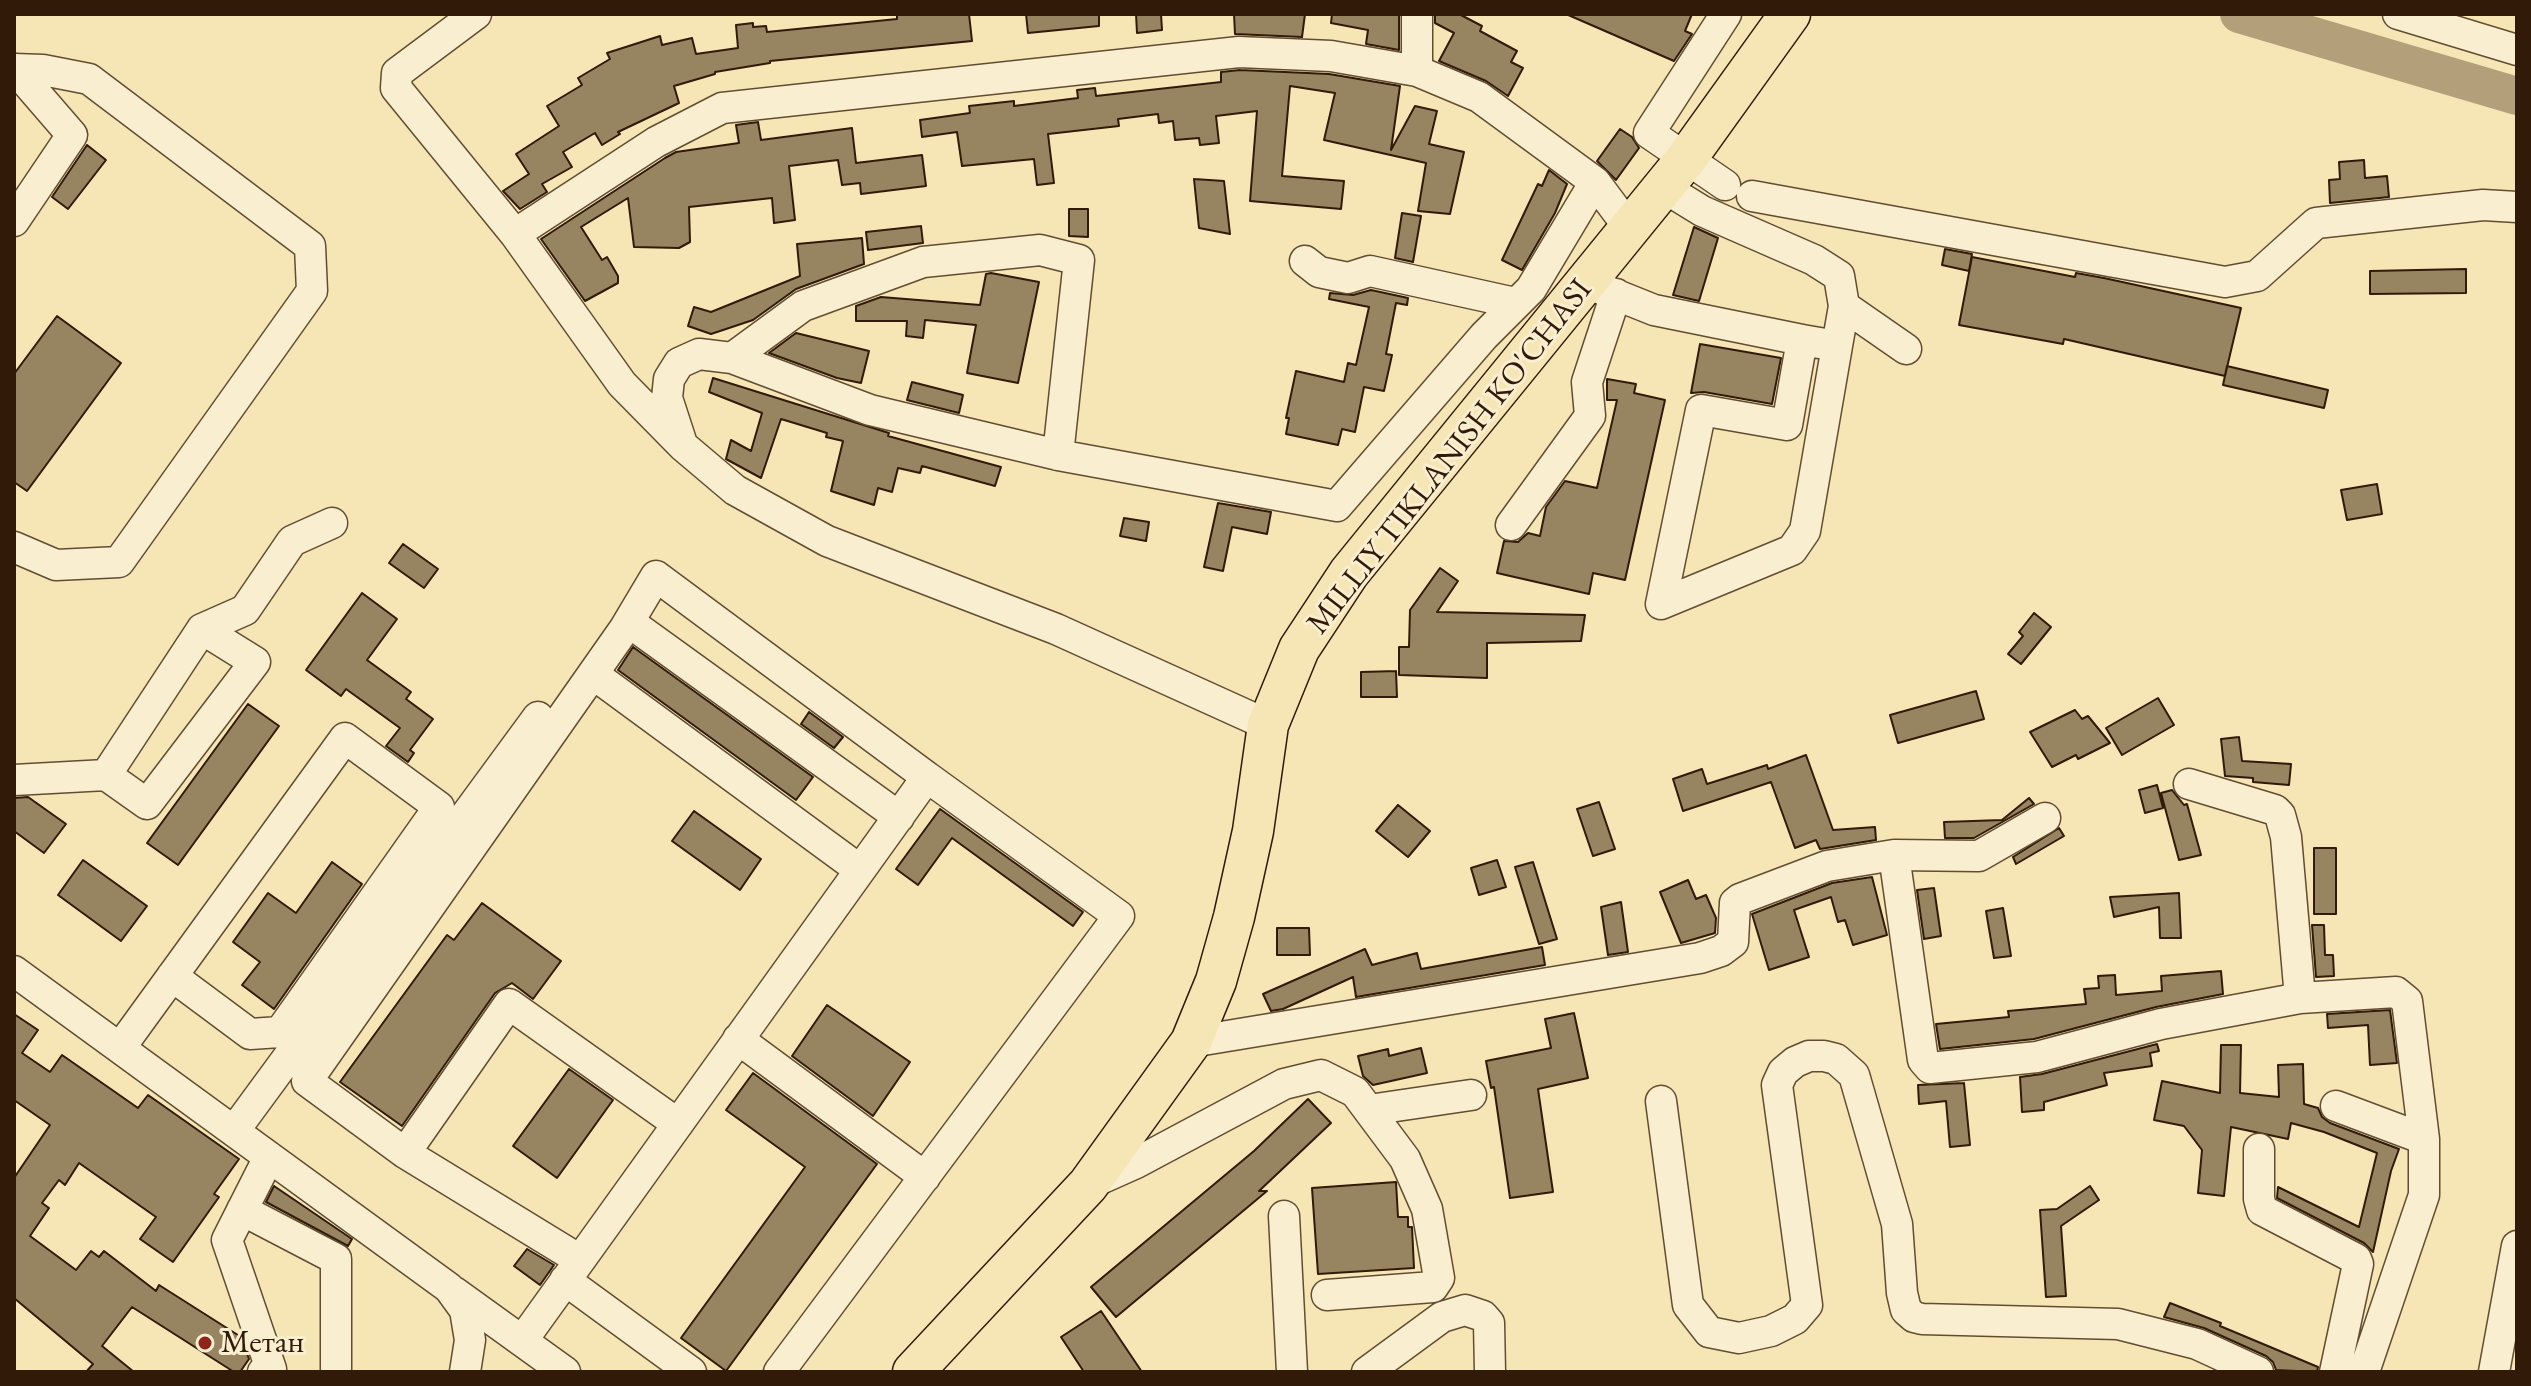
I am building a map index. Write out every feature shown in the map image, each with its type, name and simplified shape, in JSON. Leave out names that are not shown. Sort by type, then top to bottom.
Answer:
[{"type":"main road","name":"MILLIY TIKLANISH KO'CHASI","points":[[913,1372],[1088,1185],[1191,1042],[1216,981],[1234,917],[1253,831],[1268,725],[1299,649],[1349,573],[1601,288],[1630,229],[1675,173],[1790,14]]},
{"type":"street","points":[[476,14],[397,73],[396,88],[515,234],[622,384],[683,446],[735,490],[827,541],[1056,629],[1268,725]]},
{"type":"street","points":[[1417,14],[1417,71]]},
{"type":"street","points":[[1726,14],[1649,133],[1702,211],[1814,260],[1839,276],[1844,306],[1805,531],[1792,550],[1661,604],[1701,410],[1787,425],[1802,340]]},
{"type":"street","points":[[2398,14],[2517,50]]},
{"type":"street","points":[[515,234],[656,142],[722,108],[1239,52],[1331,56],[1417,71],[1479,97],[1595,182],[1630,229]]},
{"type":"street","points":[[14,69],[72,135],[14,221]]},
{"type":"street","points":[[14,69],[43,70],[89,79],[310,246],[312,291],[119,562],[56,565],[14,547]]},
{"type":"street","points":[[1675,173],[1738,190],[2225,282],[2257,276],[2316,223],[2483,205],[2517,207]]},
{"type":"street","points":[[683,446],[667,398],[669,379],[679,363],[699,354],[732,358],[870,410],[1058,455],[1337,506],[1515,303],[1531,289],[1595,182]]},
{"type":"street","points":[[732,358],[803,306],[923,262],[1040,250],[1079,260],[1058,455]]},
{"type":"street","points":[[1305,261],[1319,272],[1348,278],[1370,271],[1515,303]]},
{"type":"street","points":[[1511,525],[1590,416],[1587,382],[1601,288],[1654,310],[1837,346]]},
{"type":"street","points":[[1844,306],[1906,349]]},
{"type":"street","points":[[106,775],[202,629],[245,610],[292,541],[332,523]]},
{"type":"street","points":[[234,1131],[656,576],[1119,916],[779,1372]]},
{"type":"street","points":[[622,617],[593,674],[307,1081],[572,1270],[691,1372]]},
{"type":"street","points":[[622,617],[899,817]]},
{"type":"street","points":[[14,780],[106,775],[147,804],[255,662],[202,629]]},
{"type":"street","points":[[593,674],[860,870]]},
{"type":"street","points":[[120,1048],[172,976],[345,738],[439,807],[280,1032],[250,1034],[172,976]]},
{"type":"street","points":[[522,1341],[927,777]]},
{"type":"street","points":[[2189,784],[2275,810],[2280,815],[2286,837],[2300,998]]},
{"type":"street","points":[[1191,1042],[1700,958],[1721,951],[1733,942],[1735,903],[1740,899],[1827,866],[1894,855],[1979,856],[2045,818]]},
{"type":"street","points":[[1894,855],[1923,1060],[1930,1068],[2037,1057],[2161,1024],[2300,998],[2396,992],[2407,1001],[2424,1139],[2424,1195],[2364,1372]]},
{"type":"street","points":[[14,971],[565,1372]]},
{"type":"street","points":[[405,1153],[509,1004],[678,1124]]},
{"type":"street","points":[[738,1039],[925,1177]]},
{"type":"street","points":[[1661,1101],[1688,1305],[1709,1332],[1739,1338],[1771,1331],[1795,1319],[1807,1305],[1777,1085],[1783,1072],[1795,1062],[1809,1056],[1824,1056],[1836,1059],[1854,1075],[1897,1224],[1906,1310],[1914,1317],[2118,1324],[2197,1344],[2258,1372]]},
{"type":"street","points":[[1088,1185],[1136,1163],[1284,1084],[1321,1075],[1355,1092],[1405,1159],[1427,1209],[1439,1278],[1433,1287],[1327,1295]]},
{"type":"street","points":[[1369,1110],[1471,1095]]},
{"type":"street","points":[[2336,1106],[2424,1139]]},
{"type":"street","points":[[2259,1149],[2259,1199],[2262,1210],[2356,1259],[2358,1264],[2335,1372]]},
{"type":"street","points":[[263,1372],[271,1369],[227,1240],[269,1157]]},
{"type":"street","points":[[242,1210],[336,1259],[336,1372]]},
{"type":"street","points":[[1284,1216],[1292,1372]]},
{"type":"street","points":[[2494,1372],[2517,1246]]},
{"type":"street","points":[[449,1288],[465,1310],[470,1340],[465,1372]]},
{"type":"street","points":[[1367,1372],[1442,1317],[1465,1310],[1483,1316],[1489,1323],[1490,1372]]},
{"type":"building","points":[[897,14],[969,14],[972,41],[770,61],[715,72],[674,86],[679,103],[618,132],[620,134],[602,145],[595,133],[563,152],[572,167],[542,184],[547,192],[520,209],[503,191],[529,174],[516,154],[559,126],[547,106],[582,85],[578,78],[610,59],[607,53],[660,36],[662,45],[692,38],[696,54],[738,48],[736,25],[753,23],[753,27],[766,26],[767,32],[897,19]]},
{"type":"building","points":[[1026,14],[1099,14],[1099,26],[1028,33]]},
{"type":"building","points":[[1136,14],[1161,14],[1162,30],[1137,33]]},
{"type":"building","points":[[1234,14],[1305,14],[1302,37],[1235,34]]},
{"type":"building","points":[[1332,14],[1399,14],[1399,50],[1366,44],[1368,30],[1331,23]]},
{"type":"building","points":[[1435,14],[1459,14],[1482,26],[1480,31],[1517,51],[1511,62],[1523,68],[1508,96],[1486,81],[1439,61],[1454,33],[1435,23]]},
{"type":"building","points":[[1566,14],[1692,14],[1685,31],[1692,34],[1674,61]]},
{"type":"building","points":[[1221,72],[1329,74],[1400,86],[1391,150],[1415,106],[1437,111],[1429,144],[1464,152],[1450,214],[1418,211],[1426,163],[1324,140],[1335,93],[1290,86],[1282,176],[1344,181],[1341,209],[1250,201],[1257,111],[1216,116],[1219,143],[1200,145],[1199,138],[1175,140],[1173,121],[1159,123],[1158,114],[1118,119],[1119,126],[1048,134],[1054,183],[1037,185],[1034,159],[962,166],[957,132],[922,137],[920,120],[970,113],[969,106],[1014,101],[1014,106],[1078,98],[1077,90],[1095,88],[1096,96],[1221,82]]},
{"type":"building","points":[[758,122],[761,140],[852,128],[856,163],[922,155],[926,186],[861,194],[860,183],[842,185],[838,160],[789,166],[795,220],[774,223],[772,198],[689,207],[690,242],[679,248],[634,247],[628,198],[581,227],[602,260],[607,257],[618,276],[618,283],[585,301],[541,239],[676,152],[739,143],[736,125]]},
{"type":"building","points":[[1620,129],[1632,137],[1639,148],[1616,180],[1597,161]]},
{"type":"building","points":[[87,145],[106,160],[68,209],[52,197]]},
{"type":"building","points":[[2364,160],[2365,178],[2387,176],[2389,197],[2330,203],[2329,180],[2340,179],[2339,162]]},
{"type":"building","points":[[1549,170],[1567,184],[1555,213],[1522,270],[1502,260],[1538,184],[1542,186]]},
{"type":"building","points":[[1194,179],[1224,181],[1230,234],[1199,228]]},
{"type":"building","points":[[1069,209],[1088,209],[1088,237],[1069,236]]},
{"type":"building","points":[[1402,213],[1421,216],[1413,262],[1395,258]]},
{"type":"building","points":[[921,226],[923,243],[868,250],[866,232]]},
{"type":"building","points":[[1694,227],[1718,238],[1699,301],[1673,295]]},
{"type":"building","points":[[862,238],[864,264],[796,289],[753,320],[711,334],[688,326],[694,307],[711,312],[800,276],[797,244]]},
{"type":"building","points":[[1945,249],[1972,254],[1969,271],[1942,265]]},
{"type":"building","points":[[1972,257],[2075,277],[2076,273],[2104,278],[2241,308],[2225,376],[2064,339],[2063,344],[1959,325]]},
{"type":"building","points":[[2466,269],[2466,293],[2370,294],[2370,271]]},
{"type":"building","points":[[986,274],[1039,282],[1018,383],[967,373],[976,325],[925,320],[923,338],[906,336],[907,321],[856,321],[856,306],[881,297],[980,305]]},
{"type":"building","points":[[1371,290],[1408,298],[1407,305],[1396,303],[1386,354],[1392,355],[1384,391],[1364,387],[1355,432],[1342,429],[1338,445],[1286,434],[1289,418],[1286,418],[1296,371],[1344,382],[1348,363],[1356,365],[1369,307],[1329,299],[1330,293],[1353,295]]},
{"type":"building","points":[[57,316],[121,363],[27,491],[14,482],[14,374]]},
{"type":"building","points":[[796,333],[869,351],[861,383],[837,378],[769,353]]},
{"type":"building","points":[[1700,344],[1781,358],[1772,404],[1704,392],[1691,393]]},
{"type":"building","points":[[2227,366],[2328,390],[2324,408],[2223,385]]},
{"type":"building","points":[[713,378],[889,433],[888,436],[1001,467],[995,486],[922,466],[920,473],[898,468],[892,492],[878,488],[874,505],[831,491],[843,441],[781,419],[761,478],[726,459],[731,440],[751,451],[762,413],[709,392]]},
{"type":"building","points":[[1607,379],[1636,384],[1634,393],[1665,400],[1625,580],[1593,573],[1589,594],[1497,573],[1504,541],[1518,542],[1528,533],[1540,536],[1546,507],[1565,481],[1597,488],[1617,400],[1607,400]]},
{"type":"building","points":[[912,382],[963,395],[959,413],[907,400]]},
{"type":"building","points":[[2377,484],[2382,514],[2347,520],[2341,490]]},
{"type":"building","points":[[1218,503],[1271,512],[1267,534],[1232,527],[1223,571],[1204,567]]},
{"type":"building","points":[[1124,518],[1149,522],[1146,541],[1120,536]]},
{"type":"building","points":[[403,544],[438,569],[424,588],[389,563]]},
{"type":"building","points":[[1440,568],[1458,581],[1437,612],[1585,615],[1581,641],[1487,643],[1487,678],[1399,675],[1399,647],[1409,647],[1410,610]]},
{"type":"building","points":[[362,593],[397,619],[367,660],[411,692],[406,699],[433,719],[410,750],[414,753],[408,762],[386,746],[400,728],[346,689],[341,696],[306,670]]},
{"type":"building","points":[[2034,613],[2051,627],[2021,664],[2008,654],[2023,636],[2019,632]]},
{"type":"building","points":[[633,647],[813,777],[796,800],[618,670]]},
{"type":"building","points":[[1396,671],[1397,697],[1361,697],[1361,672]]},
{"type":"building","points":[[1976,691],[1984,719],[1898,743],[1890,715]]},
{"type":"building","points":[[2158,698],[2174,725],[2122,755],[2106,728]]},
{"type":"building","points":[[248,704],[279,726],[178,865],[147,843]]},
{"type":"building","points":[[2075,710],[2082,719],[2088,716],[2110,743],[2078,759],[2076,755],[2052,767],[2030,732]]},
{"type":"building","points":[[809,712],[843,737],[834,748],[801,724]]},
{"type":"building","points":[[2239,737],[2242,761],[2291,764],[2289,785],[2225,776],[2221,739]]},
{"type":"building","points":[[1806,755],[1833,830],[1875,827],[1876,840],[1820,849],[1816,840],[1795,848],[1771,782],[1683,811],[1673,779],[1702,769],[1707,784],[1767,765],[1768,769]]},
{"type":"building","points":[[2157,785],[2163,808],[2145,813],[2139,790]]},
{"type":"building","points":[[2172,790],[2184,805],[2187,804],[2201,855],[2179,860],[2161,793]]},
{"type":"building","points":[[28,797],[66,824],[44,853],[14,831],[14,798]]},
{"type":"building","points":[[2029,798],[2034,804],[1974,838],[1945,838],[1944,822],[2002,820]]},
{"type":"building","points":[[1599,802],[1615,849],[1593,856],[1577,809]]},
{"type":"building","points":[[1398,805],[1430,831],[1408,857],[1376,831]]},
{"type":"building","points":[[940,809],[1083,912],[1073,926],[952,838],[918,885],[896,869]]},
{"type":"building","points":[[694,811],[761,859],[740,890],[672,841]]},
{"type":"building","points":[[2059,828],[2064,836],[2016,864],[2013,857]]},
{"type":"building","points":[[2314,848],[2336,848],[2336,914],[2314,914]]},
{"type":"building","points":[[83,860],[147,906],[121,941],[58,895]]},
{"type":"building","points":[[1497,860],[1506,887],[1479,895],[1471,868]]},
{"type":"building","points":[[332,862],[362,884],[274,1009],[242,985],[260,962],[233,942],[268,893],[296,913]]},
{"type":"building","points":[[1533,862],[1557,939],[1539,944],[1515,867]]},
{"type":"building","points":[[1872,877],[1887,935],[1853,945],[1845,920],[1838,922],[1831,897],[1794,910],[1809,957],[1769,970],[1752,914],[1832,883]]},
{"type":"building","points":[[1688,880],[1696,899],[1706,895],[1716,918],[1715,933],[1681,943],[1660,892]]},
{"type":"building","points":[[1934,888],[1941,936],[1924,939],[1917,890]]},
{"type":"building","points":[[2179,893],[2181,938],[2160,938],[2159,907],[2114,917],[2110,897]]},
{"type":"building","points":[[1621,902],[1628,952],[1608,955],[1601,907]]},
{"type":"building","points":[[482,903],[561,961],[533,999],[512,983],[495,993],[402,1126],[340,1082],[447,935],[454,940]]},
{"type":"building","points":[[2003,908],[2011,956],[1994,958],[1986,911]]},
{"type":"building","points":[[2312,925],[2324,925],[2325,955],[2333,955],[2334,976],[2316,977]]},
{"type":"building","points":[[1277,928],[1309,928],[1310,955],[1277,955]]},
{"type":"building","points":[[1542,947],[1545,965],[1356,997],[1353,977],[1283,1009],[1271,1011],[1263,994],[1365,949],[1372,965],[1417,953],[1421,969]]},
{"type":"building","points":[[2221,971],[2223,994],[2156,1007],[2034,1039],[1940,1049],[1936,1024],[2009,1017],[2008,1011],[2086,1004],[2084,989],[2099,988],[2098,976],[2115,975],[2116,995],[2162,991],[2161,976]]},
{"type":"building","points":[[827,1005],[910,1062],[873,1116],[792,1056]]},
{"type":"building","points":[[2390,1010],[2397,1063],[2370,1065],[2368,1025],[2328,1028],[2327,1014]]},
{"type":"building","points":[[1574,1013],[1588,1078],[1538,1089],[1553,1192],[1510,1198],[1494,1087],[1491,1088],[1486,1061],[1551,1048],[1545,1019]]},
{"type":"building","points":[[14,1014],[38,1030],[22,1053],[50,1072],[62,1055],[138,1108],[148,1095],[239,1159],[214,1194],[219,1197],[173,1262],[140,1239],[156,1217],[79,1163],[65,1185],[59,1180],[42,1203],[49,1208],[30,1236],[76,1270],[91,1251],[99,1257],[104,1251],[156,1291],[159,1285],[241,1337],[249,1359],[240,1372],[234,1372],[132,1307],[102,1346],[134,1372],[86,1372],[93,1364],[14,1298],[14,1178],[50,1125],[14,1100]]},
{"type":"building","points":[[2157,1044],[2159,1051],[2150,1053],[2152,1066],[2104,1073],[2107,1085],[2044,1102],[2044,1110],[2022,1112],[2020,1077]]},
{"type":"building","points":[[2221,1045],[2241,1045],[2240,1093],[2279,1097],[2278,1065],[2303,1064],[2304,1104],[2318,1108],[2322,1117],[2330,1123],[2399,1149],[2373,1252],[2364,1243],[2277,1198],[2278,1187],[2359,1227],[2377,1153],[2324,1132],[2291,1123],[2288,1139],[2231,1127],[2224,1196],[2198,1193],[2202,1150],[2184,1126],[2154,1120],[2162,1081],[2220,1093]]},
{"type":"building","points":[[1421,1048],[1427,1073],[1373,1085],[1363,1076],[1358,1056],[1388,1049],[1389,1056]]},
{"type":"building","points":[[569,1069],[613,1100],[557,1178],[513,1146]]},
{"type":"building","points":[[753,1073],[877,1164],[726,1371],[681,1338],[805,1167],[726,1110]]},
{"type":"building","points":[[1964,1083],[1970,1145],[1950,1147],[1946,1101],[1919,1104],[1918,1085]]},
{"type":"building","points":[[1308,1099],[1331,1123],[1259,1191],[1267,1191],[1116,1317],[1091,1287],[1254,1151]]},
{"type":"building","points":[[1396,1182],[1398,1217],[1408,1217],[1408,1227],[1412,1227],[1414,1268],[1318,1274],[1312,1188]]},
{"type":"building","points":[[274,1186],[352,1239],[348,1246],[266,1202]]},
{"type":"building","points":[[2090,1186],[2099,1200],[2061,1226],[2066,1296],[2046,1297],[2040,1210],[2057,1209]]},
{"type":"building","points":[[527,1249],[554,1265],[540,1285],[514,1266]]},
{"type":"building","points":[[2170,1303],[2318,1367],[2317,1372],[2276,1370],[2266,1356],[2204,1328],[2164,1317]]},
{"type":"building","points":[[1101,1311],[1142,1372],[1084,1372],[1061,1337]]},
{"type":"waterway","points":[[2239,14],[2517,96]]},
{"type":"place","name":"Метан","points":[[205,1343]]}]
